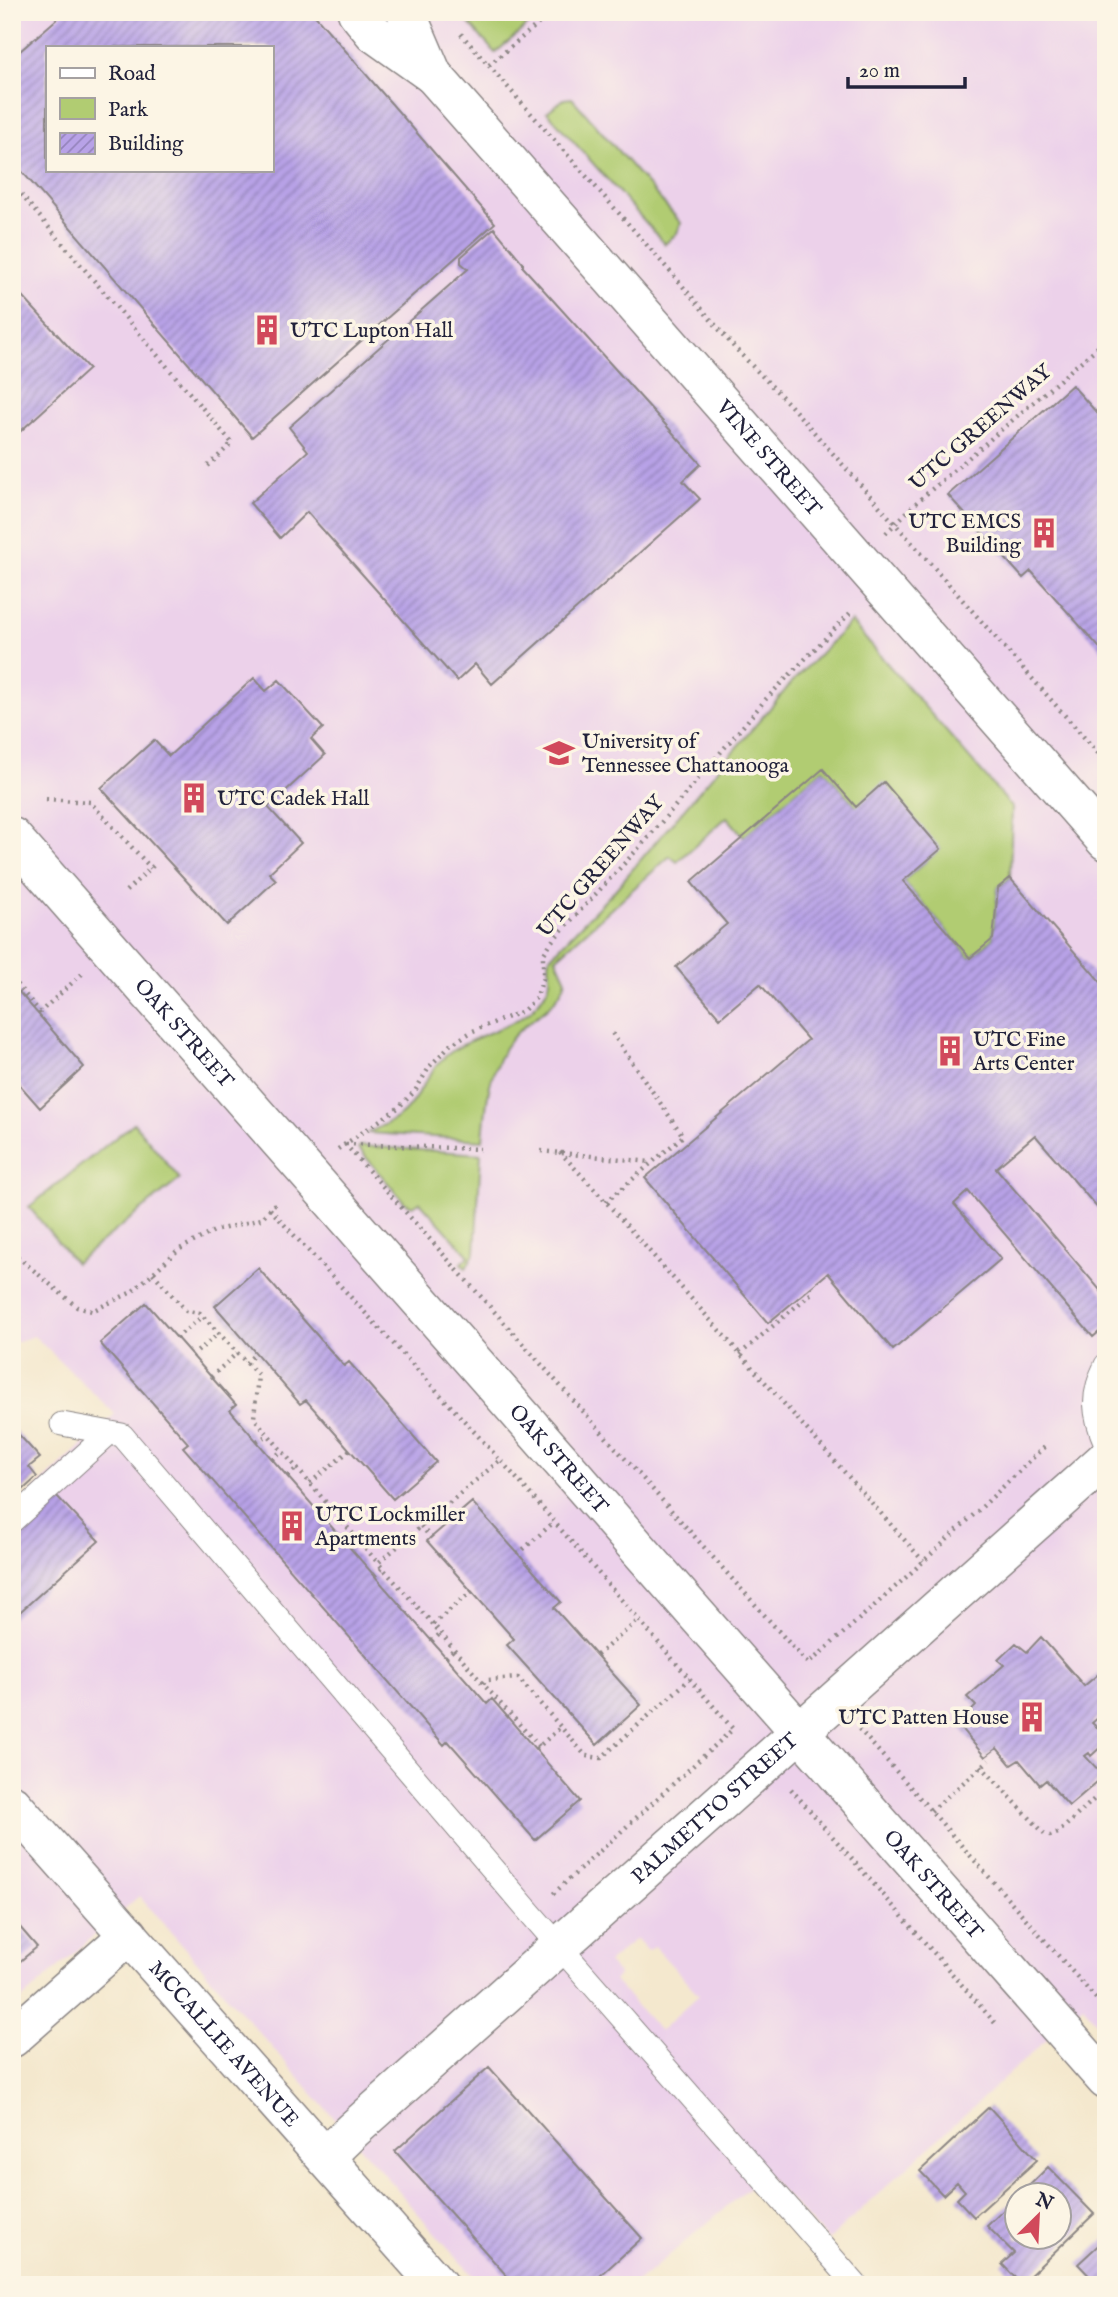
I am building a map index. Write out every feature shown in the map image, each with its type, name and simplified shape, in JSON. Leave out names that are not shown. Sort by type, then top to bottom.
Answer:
[{"type":"street","name":"VINE STREET","points":[[357,12],[374,33],[433,75],[1106,841]]},
{"type":"street","name":"VINE STREET","points":[[406,12],[433,75]]},
{"type":"street","name":"OAK STREET","points":[[12,837],[1106,2080]]},
{"type":"street","name":"PALMETTO STREET","points":[[325,2157],[1106,1459]]},
{"type":"street","name":"MCCALLIE AVENUE","points":[[12,1804],[438,2285]]},
{"type":"street","points":[[12,2038],[129,1935]]},
{"type":"lane","points":[[1106,1365],[1095,1400],[1096,1422],[1106,1444]]},
{"type":"lane","points":[[62,1424],[122,1435],[531,1914],[856,2285]]},
{"type":"lane","points":[[12,1521],[109,1433]]},
{"type":"path","points":[[489,65],[538,24],[543,12]]},
{"type":"path","points":[[455,27],[734,347],[789,404],[1106,762]]},
{"type":"path","points":[[12,184],[232,443],[206,468]]},
{"type":"path","name":"UTC GREENWAY","points":[[859,559],[917,502],[1106,340]]},
{"type":"path","name":"UTC GREENWAY","points":[[12,1252],[77,1307],[92,1311],[132,1292],[178,1250],[214,1231],[261,1219],[307,1174],[398,1108],[415,1091],[430,1066],[450,1045],[472,1031],[523,1011],[536,998],[543,979],[543,955],[552,941],[648,839],[766,699],[854,609],[846,601]]},
{"type":"path","points":[[46,799],[90,802],[153,866],[126,891]]},
{"type":"path","points":[[12,979],[40,1012],[83,973]]},
{"type":"path","points":[[606,1202],[683,1136],[612,1033]]},
{"type":"path","points":[[345,1144],[480,1149]]},
{"type":"path","points":[[345,1144],[808,1664],[997,1494],[1047,1444]]},
{"type":"path","points":[[541,1151],[651,1162]]},
{"type":"path","points":[[560,1152],[923,1561]]},
{"type":"path","points":[[270,1209],[500,1460],[733,1729],[531,1914]]},
{"type":"path","points":[[153,1273],[186,1311],[200,1313],[258,1375],[254,1418],[538,1748],[561,1727]]},
{"type":"path","points":[[740,1354],[814,1291]]},
{"type":"path","points":[[176,1338],[203,1316]]},
{"type":"path","points":[[192,1356],[219,1333]]},
{"type":"path","points":[[211,1377],[237,1353]]},
{"type":"path","points":[[246,1363],[256,1353]]},
{"type":"path","points":[[257,1441],[268,1435]]},
{"type":"path","points":[[310,1483],[350,1450]]},
{"type":"path","points":[[272,1458],[282,1451]]},
{"type":"path","points":[[378,1563],[500,1460]]},
{"type":"path","points":[[288,1476],[297,1468]]},
{"type":"path","points":[[518,1554],[554,1521]]},
{"type":"path","points":[[421,1526],[431,1538]]},
{"type":"path","points":[[374,1575],[383,1568]]},
{"type":"path","points":[[433,1624],[472,1591]]},
{"type":"path","points":[[597,1655],[639,1620]]},
{"type":"path","points":[[432,1641],[441,1633]]},
{"type":"path","points":[[446,1657],[454,1649]]},
{"type":"path","points":[[483,1684],[487,1679],[519,1678],[586,1756],[601,1758],[690,1679]]},
{"type":"path","points":[[856,1726],[1106,2010]]},
{"type":"path","points":[[931,1811],[989,1760]]},
{"type":"path","points":[[981,1766],[1044,1833],[1051,1836],[1058,1833],[1106,1788]]},
{"type":"path","points":[[788,1786],[995,2023]]},
{"type":"shaded area","name":"University of Tennessee Chattanooga","points":[[12,12],[1106,12],[1106,2033],[1083,2006],[828,2240],[765,2174],[634,2285],[481,2285],[139,1896],[12,2008],[12,1511],[115,1414],[34,1336],[12,1343]],"holes":[[[636,1938],[648,1951],[654,1946],[699,1995],[660,2031],[614,1981],[619,1975],[608,1963]]]},
{"type":"green space","points":[[459,12],[539,12],[534,20],[495,53]]},
{"type":"green space","points":[[572,98],[681,223],[677,233],[665,244],[547,112],[564,99]]},
{"type":"green space","points":[[851,622],[1012,807],[1010,878],[998,888],[993,939],[970,958],[903,881],[940,849],[856,807],[823,769],[744,837],[727,817],[677,862],[670,856],[556,958],[566,980],[562,990],[543,1012],[519,1030],[504,1050],[493,1074],[483,1140],[368,1133],[401,1115],[437,1065],[451,1052],[518,1019],[535,1006],[548,985],[550,957],[614,891],[794,680]]},
{"type":"green space","points":[[134,1123],[180,1179],[75,1263],[29,1207]]},
{"type":"green space","points":[[358,1148],[481,1154],[475,1252],[466,1268],[461,1263],[469,1256],[420,1202],[412,1206],[405,1203]]},
{"type":"building","name":"UTC Lupton Hall","points":[[65,12],[312,12],[495,223],[252,437],[12,160],[12,58]]},
{"type":"building","points":[[494,228],[523,263],[523,267],[701,464],[683,481],[700,499],[492,684],[475,664],[457,681],[307,512],[280,538],[250,503],[308,451],[289,427],[468,269],[461,263],[461,257]]},
{"type":"building","points":[[12,285],[89,369],[12,439]]},
{"type":"building","name":"UTC EMCS Building","points":[[1072,385],[1106,421],[1106,655],[1031,571],[1023,578],[948,495]]},
{"type":"building","name":"UTC Cadek Hall","points":[[254,678],[266,691],[279,680],[323,728],[311,739],[325,755],[268,807],[301,843],[269,873],[276,880],[227,925],[101,788],[154,740],[169,756]]},
{"type":"building","name":"UTC Fine Arts Center","points":[[823,769],[856,807],[884,782],[941,849],[903,881],[970,958],[993,939],[998,888],[1010,878],[1106,988],[1106,1218],[1035,1135],[996,1168],[1106,1297],[1106,1326],[1093,1337],[968,1191],[954,1204],[1001,1259],[893,1350],[828,1273],[768,1323],[645,1178],[808,1040],[760,984],[720,1018],[676,967],[727,924],[691,882]]},
{"type":"building","points":[[12,984],[84,1067],[40,1108],[12,1076]]},
{"type":"building","name":"UTC Lockmiller Apartments","points":[[258,1268],[344,1366],[349,1362],[436,1462],[393,1499],[306,1400],[300,1404],[215,1306]]},
{"type":"building","name":"UTC Lockmiller Apartments","points":[[146,1303],[236,1405],[230,1410],[272,1459],[487,1704],[492,1699],[580,1801],[535,1840],[448,1741],[444,1745],[183,1447],[188,1443],[100,1343]]},
{"type":"building","points":[[12,1427],[40,1458],[29,1467],[37,1477],[12,1500]]},
{"type":"building","points":[[56,1495],[99,1541],[12,1619],[12,1534]]},
{"type":"building","name":"UTC Lockmiller Apartments","points":[[472,1502],[561,1602],[554,1608],[641,1705],[597,1745],[507,1645],[514,1639],[427,1541]]},
{"type":"building","name":"UTC Patten House","points":[[1041,1637],[1084,1686],[1102,1671],[1106,1675],[1106,1711],[1092,1723],[1106,1735],[1106,1742],[1091,1756],[1089,1753],[1085,1756],[1104,1776],[1069,1806],[1046,1780],[1040,1785],[1019,1760],[1011,1765],[997,1748],[985,1757],[958,1725],[976,1706],[967,1697],[1004,1665],[998,1660],[1016,1643],[1027,1652]]},
{"type":"building","points":[[12,1918],[37,1947],[12,1968]]},
{"type":"building","points":[[489,2067],[642,2238],[590,2285],[515,2285],[395,2151]]},
{"type":"building","points":[[989,2107],[1037,2160],[1013,2182],[1002,2182],[1002,2192],[974,2217],[957,2199],[965,2191],[957,2182],[943,2195],[920,2171]]},
{"type":"building","points":[[1048,2167],[1063,2182],[1033,2182]]},
{"type":"building","points":[[1072,2192],[1094,2214],[1072,2235]]},
{"type":"building","points":[[1002,2212],[1002,2241],[987,2226]]},
{"type":"building","points":[[1106,2238],[1106,2285],[1098,2285],[1078,2264]]},
{"type":"building","points":[[1054,2252],[1021,2284],[1002,2264],[1014,2253]]},
{"type":"place","name":"UTC Lupton Hall","points":[[267,330]]},
{"type":"place","name":"UTC EMCS Building","points":[[1044,533]]},
{"type":"place","name":"University of Tennessee Chattanooga","points":[[559,753]]},
{"type":"place","name":"UTC Cadek Hall","points":[[194,798]]},
{"type":"place","name":"UTC Fine Arts Center","points":[[950,1051]]},
{"type":"place","name":"UTC Lockmiller Apartments","points":[[292,1526]]},
{"type":"place","name":"UTC Patten House","points":[[1032,1717]]}]
